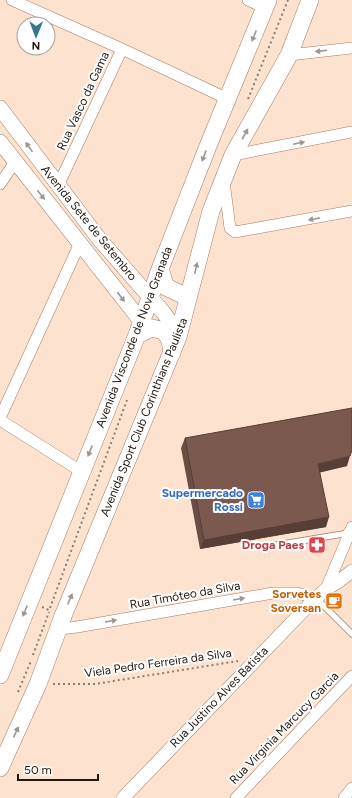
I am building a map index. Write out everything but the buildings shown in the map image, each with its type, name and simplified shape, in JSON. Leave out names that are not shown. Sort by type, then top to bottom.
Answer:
[{"type":"main road","name":"Avenida Sport Club Corinthians Paulista","points":[[0,768],[38,684],[57,618],[175,345],[190,295],[211,211],[233,156],[289,55],[310,0]]},
{"type":"main road","name":"Avenida Visconde de Nova Granada","points":[[0,675],[139,328],[160,269],[267,4]]},
{"type":"main road","name":"Avenida Sete de Setembro","points":[[0,108],[100,240],[171,323],[175,345]]},
{"type":"main road","name":"Avenida Sete de Setembro","points":[[0,142],[80,243],[139,328]]},
{"type":"main road","points":[[160,269],[166,286],[180,293],[190,295]]},
{"type":"main road","points":[[139,328],[164,330],[175,345]]},
{"type":"street","points":[[12,0],[122,49],[228,100]]},
{"type":"street","points":[[248,0],[267,4]]},
{"type":"street","points":[[289,55],[352,48]]},
{"type":"street","name":"Rua Vasco da Gama","points":[[58,186],[122,49]]},
{"type":"street","points":[[233,156],[352,132]]},
{"type":"street","points":[[0,184],[15,162]]},
{"type":"street","points":[[224,179],[230,228],[235,232],[352,211]]},
{"type":"street","points":[[80,243],[0,419],[82,472]]},
{"type":"street","name":"Rua Justino Alves Batista","points":[[123,798],[257,657],[321,594],[351,531]]},
{"type":"street","points":[[321,594],[351,574]]},
{"type":"street","name":"Rua Timóteo da Silva","points":[[57,618],[77,627],[273,593],[321,594]]},
{"type":"street","name":"Rua Virginia Marcucy Garcia","points":[[236,798],[352,676]]},
{"type":"street","points":[[344,798],[352,788]]},
{"type":"lane","points":[[264,547],[351,531]]},
{"type":"lane","points":[[321,594],[352,634]]},
{"type":"path","points":[[246,103],[288,0]]},
{"type":"path","points":[[18,693],[57,618],[128,398]]},
{"type":"path","points":[[29,601],[57,618]]},
{"type":"path","name":"Viela Pedro Ferreira da Silva","points":[[38,684],[95,684],[257,657]]},
{"type":"place","name":"Supermercado Rossi","points":[[256,500]]},
{"type":"place","name":"Droga Paes","points":[[317,545]]},
{"type":"place","name":"Sorvetes Soversan","points":[[334,601]]}]
